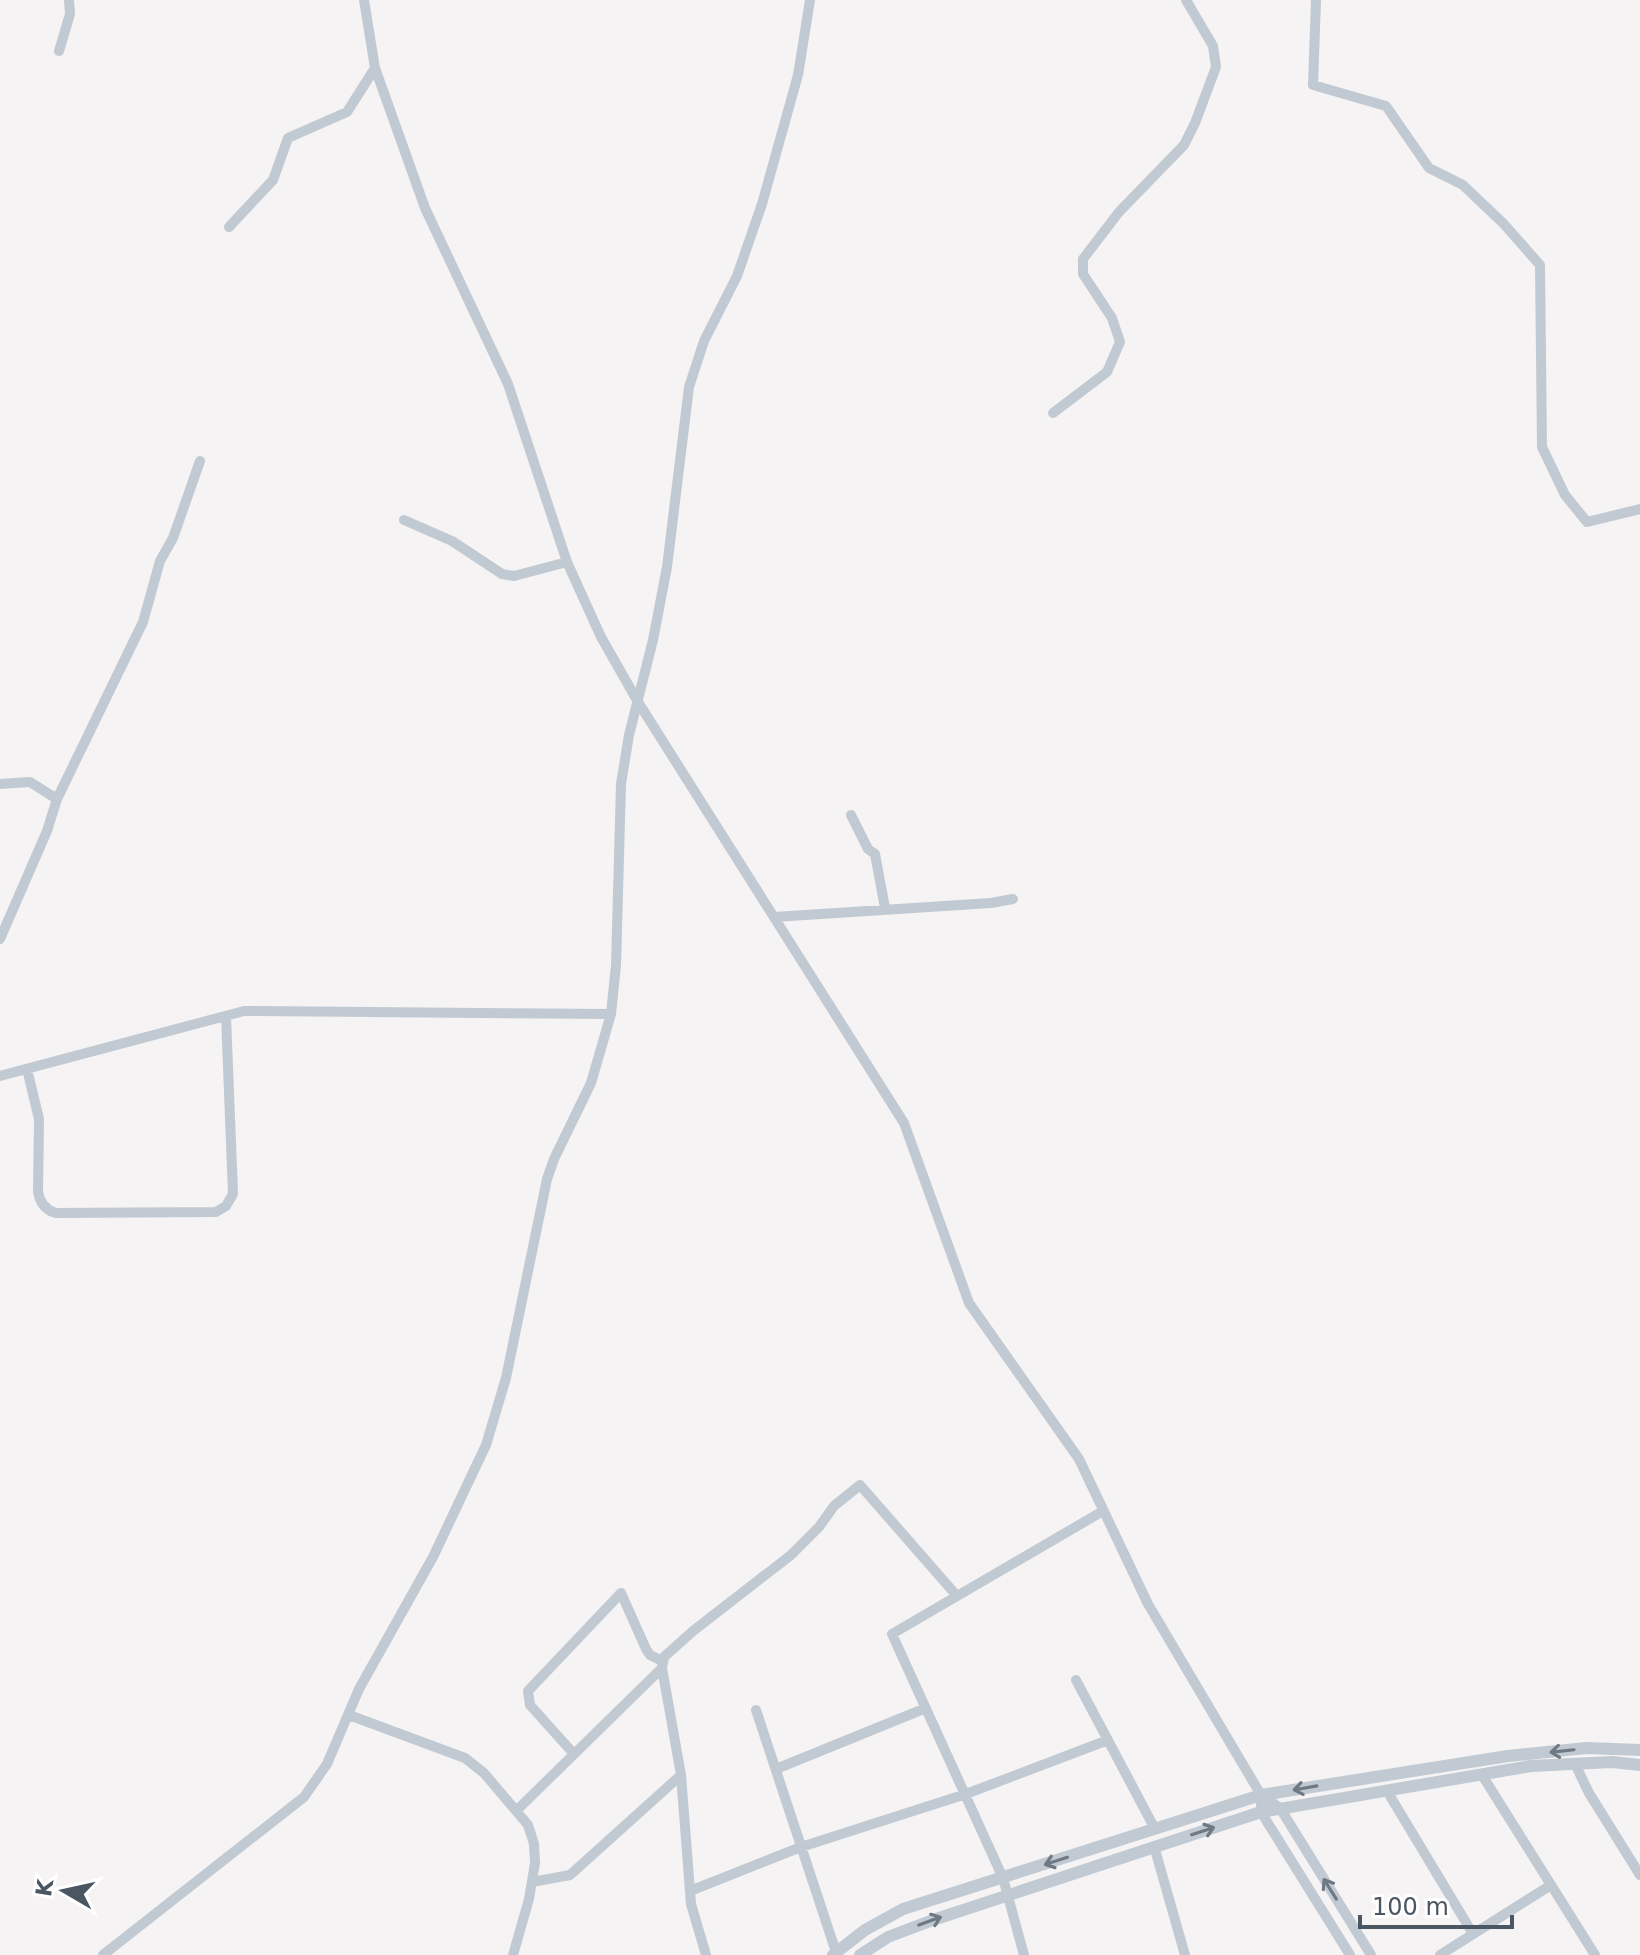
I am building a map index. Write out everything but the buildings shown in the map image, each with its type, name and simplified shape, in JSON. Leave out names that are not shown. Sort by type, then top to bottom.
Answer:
[{"type":"street","points":[[59,51],[70,14],[69,0]]},
{"type":"street","points":[[364,0],[375,68],[425,208],[508,384],[567,562],[601,637],[638,702],[904,1123],[969,1303],[1079,1459],[1148,1604],[1261,1795],[1280,1808],[1371,1955]]},
{"type":"street","points":[[103,1955],[304,1797],[327,1764],[372,1664],[455,1513],[486,1445],[506,1378],[547,1179],[591,1083],[611,1014],[616,965],[621,784],[669,554],[689,387],[704,341],[737,276],[762,204],[798,75],[810,0]]},
{"type":"street","points":[[1053,413],[1107,372],[1120,342],[1116,325],[1083,274],[1083,259],[1119,212],[1184,145],[1212,80],[1216,63],[1213,46],[1186,0]]},
{"type":"street","points":[[1316,0],[1313,85],[1386,106],[1429,168],[1463,185],[1503,223],[1540,265],[1542,447],[1565,495],[1587,522],[1640,509]]},
{"type":"street","points":[[229,227],[273,180],[288,138],[347,112],[375,68]]},
{"type":"street","points":[[0,939],[47,831],[57,799],[143,622],[160,561],[173,538],[200,461]]},
{"type":"street","points":[[404,520],[452,541],[502,574],[514,576],[567,562]]},
{"type":"street","points":[[0,784],[30,782],[57,799]]},
{"type":"street","points":[[851,815],[868,849],[875,854],[885,908]]},
{"type":"street","points":[[774,917],[1013,899]]},
{"type":"street","points":[[0,1076],[244,1011],[611,1014]]},
{"type":"street","points":[[27,1069],[39,1119],[38,1192],[41,1202],[48,1209],[56,1213],[216,1212],[226,1206],[233,1194],[226,1016]]},
{"type":"street","points":[[516,1811],[693,1631],[791,1555],[819,1527],[834,1506],[860,1485],[957,1596]]},
{"type":"street","points":[[1024,1955],[1003,1878],[892,1634],[1103,1511]]},
{"type":"street","points":[[574,1754],[530,1705],[528,1691],[621,1593],[646,1649],[662,1664],[681,1775],[691,1904],[706,1955]]},
{"type":"street","points":[[1076,1680],[1155,1829]]},
{"type":"street","points":[[776,1769],[926,1708]]},
{"type":"street","points":[[756,1710],[834,1953],[865,1930],[903,1909],[1261,1795],[1508,1756],[1586,1748],[1640,1750]]},
{"type":"street","points":[[349,1715],[465,1758],[484,1773],[528,1825],[534,1844],[535,1863],[513,1955]]},
{"type":"street","points":[[690,1891],[801,1847],[966,1794],[1108,1740]]},
{"type":"street","points":[[860,1955],[888,1937],[1261,1812],[1531,1766],[1612,1762],[1640,1765]]},
{"type":"street","points":[[1575,1764],[1589,1793],[1640,1875]]},
{"type":"street","points":[[532,1882],[570,1875],[681,1775]]},
{"type":"street","points":[[1482,1775],[1595,1955]]},
{"type":"street","points":[[1387,1791],[1473,1934]]},
{"type":"street","points":[[1261,1795],[1261,1812],[1350,1955]]},
{"type":"street","points":[[1154,1846],[1185,1955]]},
{"type":"street","points":[[1440,1955],[1551,1885]]}]
